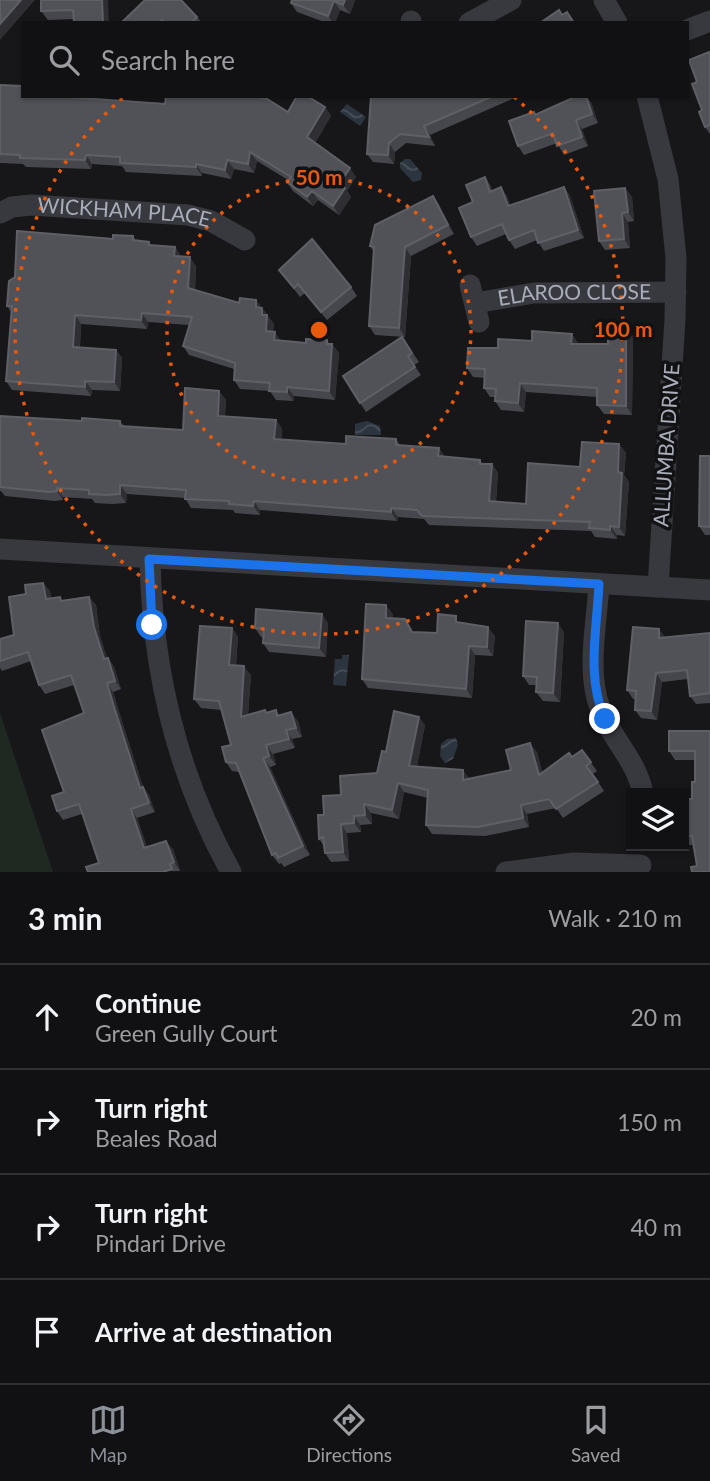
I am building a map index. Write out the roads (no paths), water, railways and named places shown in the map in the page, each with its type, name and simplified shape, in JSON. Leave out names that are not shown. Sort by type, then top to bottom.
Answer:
[{"type":"street","points":[[473,21],[510,0]]},
{"type":"street","points":[[604,0],[616,21]]},
{"type":"street","points":[[689,29],[710,21]]},
{"type":"street","name":"ALLUMBA DRIVE","points":[[647,98],[672,206],[676,292],[658,587]]},
{"type":"street","name":"WICKHAM PLACE","points":[[0,213],[12,207],[31,205],[178,214],[211,221],[245,240]]},
{"type":"street","name":"ELAROO CLOSE","points":[[475,304],[534,293],[676,292]]},
{"type":"street","points":[[0,549],[710,590]]},
{"type":"street","points":[[149,559],[152,625],[169,716],[193,793],[230,872]]},
{"type":"street","points":[[599,584],[595,690],[605,719],[632,761],[641,788]]},
{"type":"street","points":[[506,872],[574,863],[641,861]]},
{"type":"water","points":[[347,104],[366,117],[360,126],[340,112]]},
{"type":"water","points":[[410,159],[422,173],[421,180],[413,182],[400,168],[400,163]]},
{"type":"water","points":[[367,421],[380,426],[381,435],[355,435],[355,424]]},
{"type":"water","points":[[342,655],[349,655],[346,686],[333,685],[335,659],[342,659]]},
{"type":"water","points":[[456,738],[458,745],[453,759],[445,763],[440,756],[441,744],[447,739]]}]
